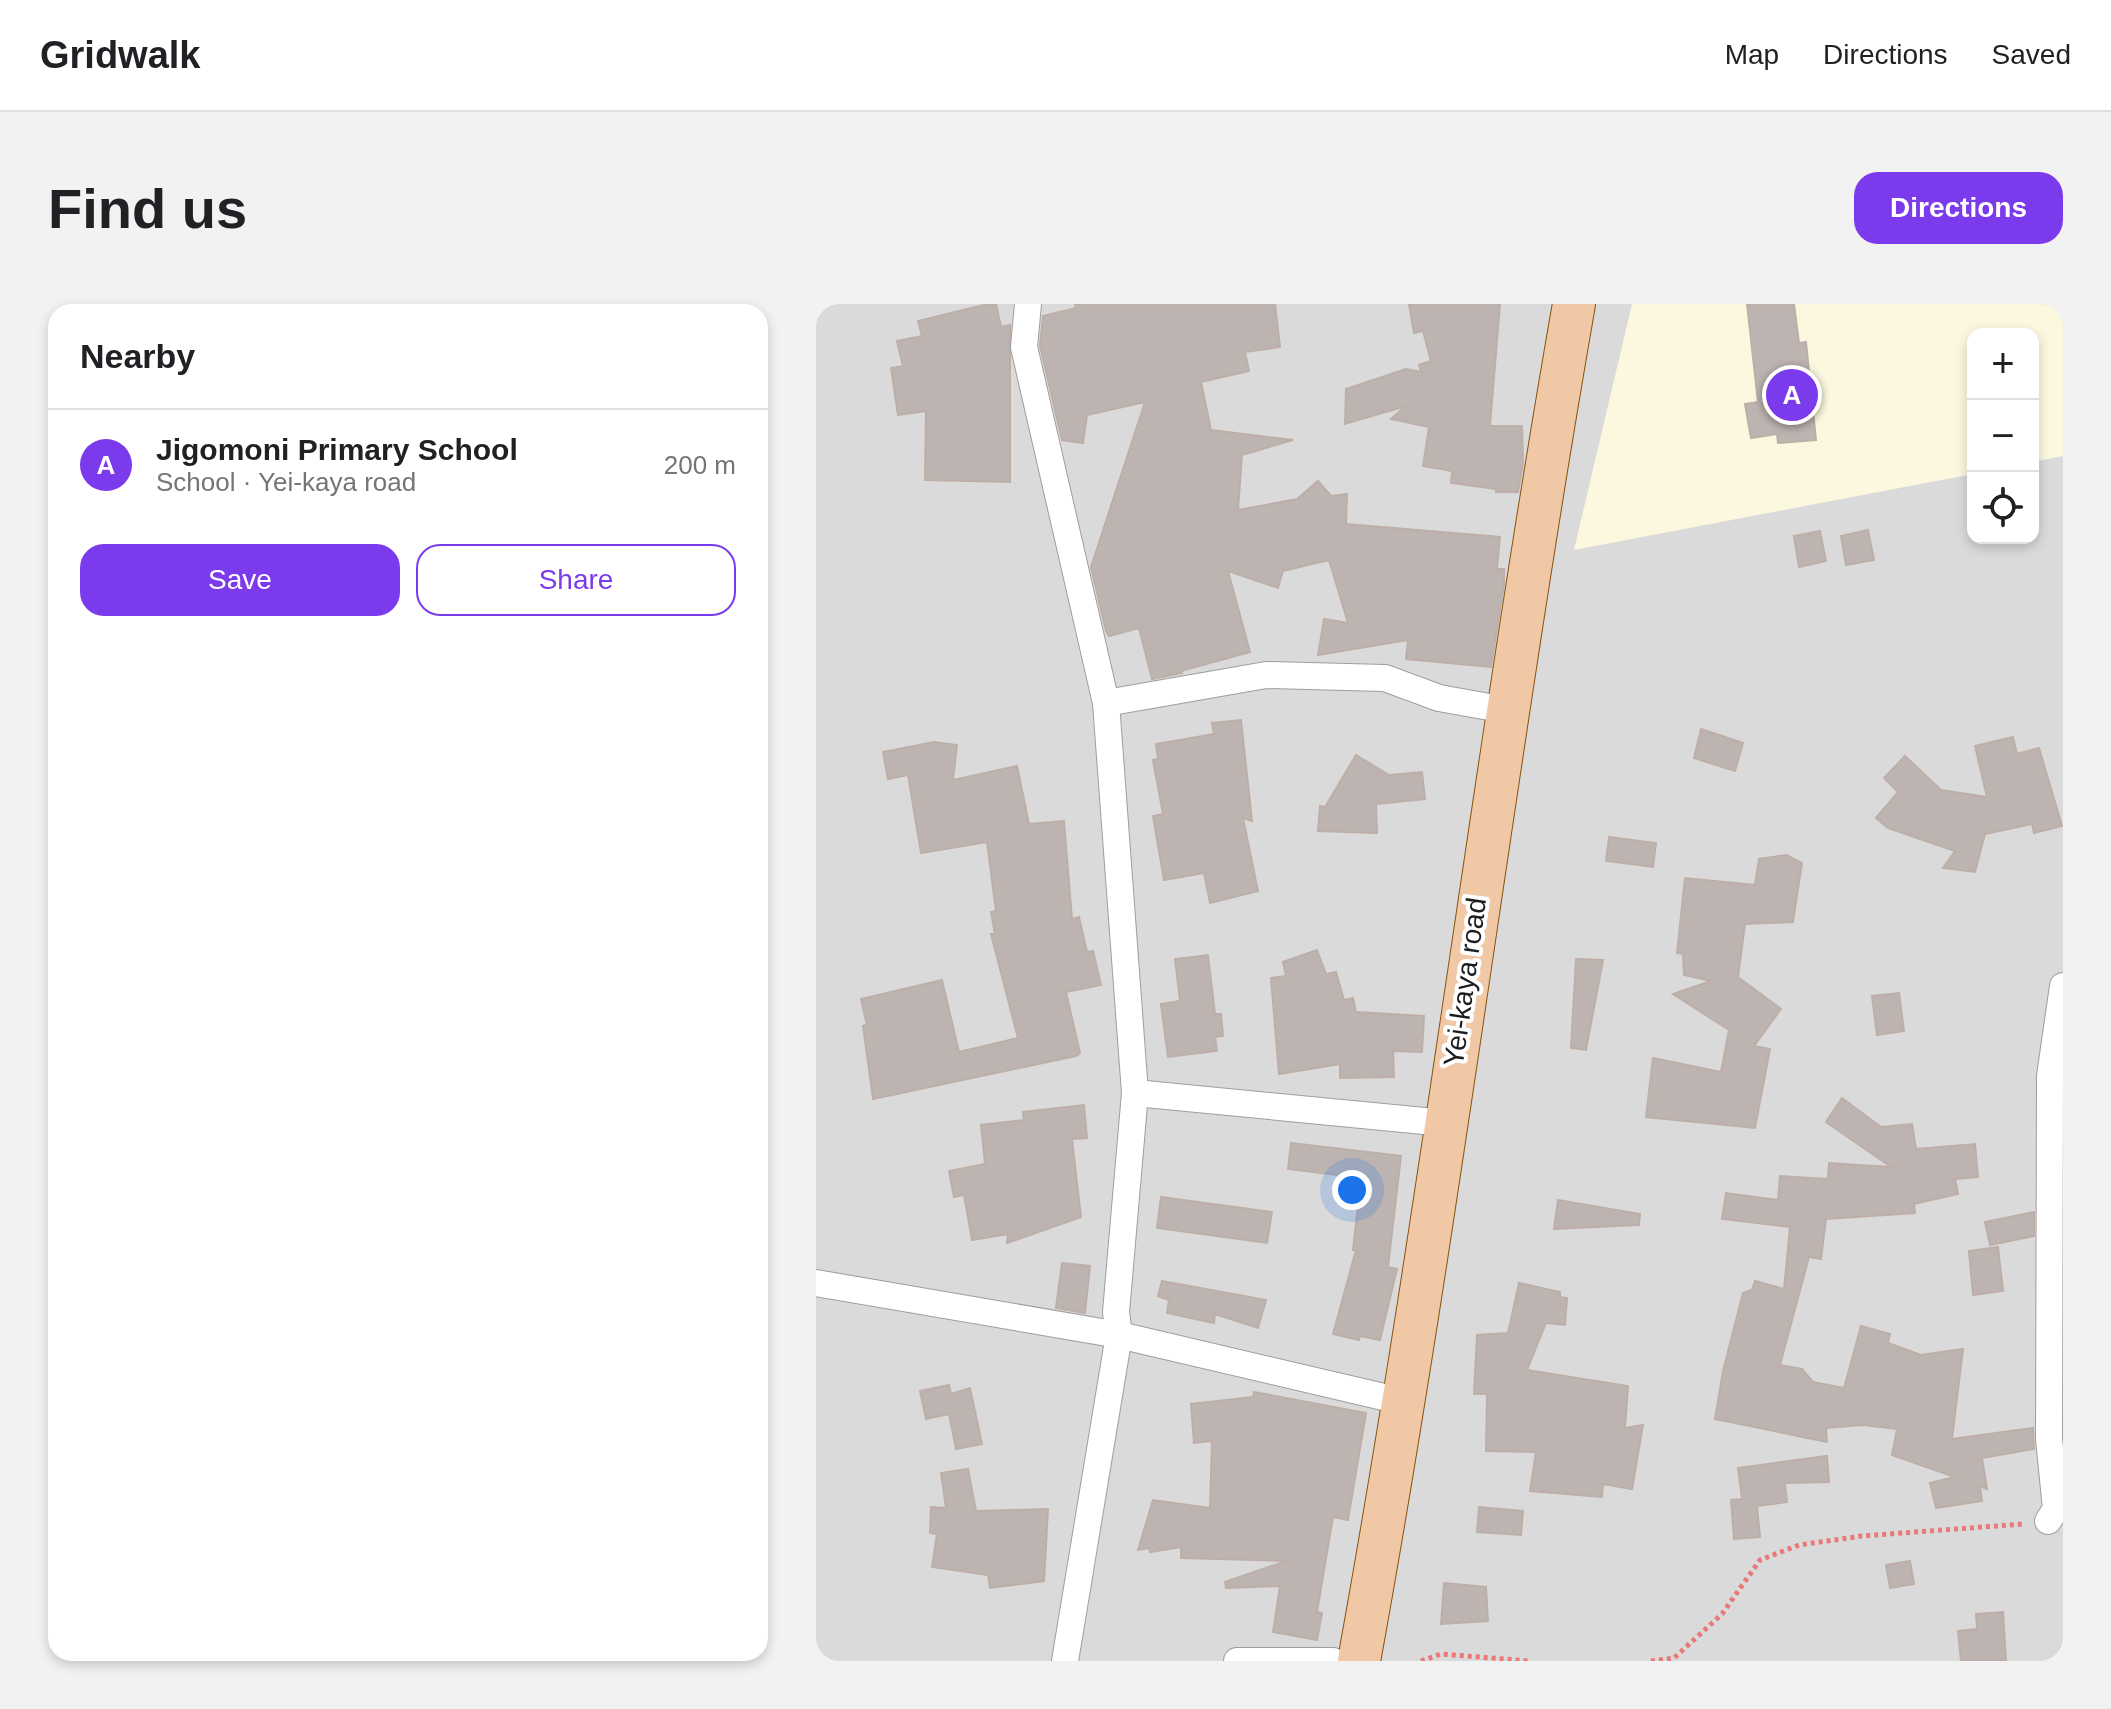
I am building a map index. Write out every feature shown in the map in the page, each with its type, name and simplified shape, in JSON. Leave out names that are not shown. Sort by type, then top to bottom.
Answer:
[{"type":"main road","name":"Yei-kaya road","points":[[1359,1661],[1405,1402],[1506,710],[1574,304]]},
{"type":"street","points":[[1028,304],[1024,347],[1106,703],[1135,1093],[1116,1312],[1119,1335],[1065,1661]]},
{"type":"street","points":[[1106,703],[1281,676],[1385,678],[1439,698],[1506,710]]},
{"type":"street","points":[[2048,1521],[2056,1509],[2049,1439],[2050,1076],[2063,986]]},
{"type":"street","points":[[1135,1093],[1445,1123]]},
{"type":"street","points":[[816,1283],[1119,1335],[1405,1402]]},
{"type":"street","points":[[1237,1661],[1333,1661]]},
{"type":"path","points":[[1651,1661],[1674,1658],[1722,1614],[1760,1560],[1799,1545],[1862,1536],[1923,1534],[2048,1521]]},
{"type":"path","points":[[1421,1661],[1441,1654],[1529,1661]]},
{"type":"shaded area","points":[[816,304],[2063,304],[2063,1661],[816,1661]]},
{"type":"shaded area","points":[[1632,304],[2063,304],[2063,456],[2039,461],[2039,328],[1967,328],[1967,475],[1574,550]]},
{"type":"building","points":[[996,304],[1001,327],[1010,325],[1010,482],[925,480],[926,411],[898,415],[891,368],[903,366],[897,341],[922,336],[918,321]]},
{"type":"building","points":[[1075,304],[1275,304],[1280,347],[1245,352],[1249,371],[1201,382],[1211,430],[1293,440],[1242,455],[1238,510],[1297,499],[1318,481],[1331,496],[1347,494],[1346,524],[1500,537],[1497,569],[1504,569],[1504,584],[1491,667],[1406,659],[1408,640],[1318,655],[1324,619],[1348,623],[1329,560],[1283,571],[1278,588],[1228,571],[1250,652],[1152,679],[1139,628],[1109,636],[1106,631],[1091,567],[1145,402],[1087,415],[1083,443],[1062,440],[1040,346],[1043,316],[1076,308]]},
{"type":"building","points":[[1409,304],[1500,304],[1490,426],[1522,426],[1523,463],[1518,492],[1496,492],[1496,489],[1451,483],[1452,471],[1423,466],[1429,427],[1391,419],[1406,406],[1345,424],[1346,389],[1406,369],[1421,372],[1419,365],[1431,361],[1423,331],[1414,333]]},
{"type":"building","points":[[1747,304],[1794,304],[1799,343],[1806,342],[1816,440],[1778,443],[1777,434],[1751,438],[1745,404],[1758,402]]},
{"type":"building","points":[[1868,530],[1874,560],[1846,565],[1841,536]]},
{"type":"building","points":[[1820,531],[1826,561],[1799,567],[1794,536]]},
{"type":"building","points":[[1241,720],[1252,821],[1243,818],[1258,891],[1210,903],[1204,873],[1164,880],[1153,816],[1163,814],[1153,760],[1158,759],[1156,744],[1214,734],[1212,723]]},
{"type":"building","points":[[1701,729],[1743,743],[1735,771],[1694,758]]},
{"type":"building","points":[[2013,737],[2017,754],[2039,748],[2062,826],[2034,833],[2032,824],[1985,834],[1975,872],[1943,868],[1955,851],[1888,828],[1876,818],[1898,792],[1884,778],[1905,756],[1941,790],[1987,797],[1975,746]]},
{"type":"building","points":[[934,742],[957,745],[953,780],[1017,766],[1029,824],[1064,821],[1072,919],[1079,917],[1087,952],[1093,951],[1101,985],[1066,992],[1080,1053],[1076,1056],[873,1099],[863,1026],[867,1025],[861,999],[942,980],[959,1052],[1018,1038],[991,934],[995,934],[991,912],[996,911],[987,842],[921,853],[908,775],[888,779],[883,752]]},
{"type":"building","points":[[1356,755],[1389,775],[1422,772],[1425,799],[1376,804],[1377,833],[1318,831],[1320,806],[1325,807]]},
{"type":"building","points":[[1609,837],[1656,843],[1653,867],[1606,861]]},
{"type":"building","points":[[1786,855],[1802,863],[1793,922],[1745,924],[1738,977],[1781,1009],[1754,1046],[1770,1049],[1755,1128],[1646,1117],[1653,1058],[1721,1072],[1729,1030],[1673,994],[1711,981],[1684,975],[1683,954],[1677,953],[1685,878],[1755,885],[1759,859]]},
{"type":"building","points":[[1317,950],[1326,974],[1336,972],[1344,1000],[1353,998],[1356,1012],[1424,1016],[1422,1052],[1393,1051],[1394,1077],[1340,1078],[1340,1064],[1279,1074],[1271,978],[1286,976],[1283,962]]},
{"type":"building","points":[[1208,955],[1215,1014],[1221,1014],[1223,1036],[1215,1037],[1217,1051],[1168,1057],[1161,1004],[1180,1001],[1175,959]]},
{"type":"building","points":[[1576,959],[1603,960],[1586,1050],[1571,1048]]},
{"type":"building","points":[[1899,993],[1904,1031],[1877,1035],[1872,996]]},
{"type":"building","points":[[1842,1098],[1881,1127],[1912,1124],[1916,1149],[1975,1144],[1978,1177],[1955,1179],[1958,1194],[1914,1204],[1915,1213],[1826,1219],[1821,1259],[1809,1257],[1780,1365],[1802,1369],[1813,1382],[1844,1388],[1861,1326],[1890,1334],[1888,1343],[1921,1355],[1963,1349],[1952,1439],[2033,1428],[2034,1449],[1982,1458],[1987,1489],[1980,1486],[1982,1501],[1936,1508],[1930,1483],[1955,1477],[1892,1455],[1897,1429],[1863,1425],[1826,1428],[1827,1442],[1715,1419],[1723,1371],[1743,1293],[1752,1290],[1755,1281],[1784,1289],[1790,1227],[1722,1219],[1726,1193],[1778,1200],[1780,1176],[1828,1179],[1829,1163],[1891,1167],[1826,1122]]},
{"type":"building","points":[[1084,1105],[1087,1138],[1072,1139],[1081,1217],[1007,1243],[1008,1234],[972,1240],[964,1195],[954,1197],[949,1171],[985,1164],[981,1125],[1024,1120],[1023,1112]]},
{"type":"building","points":[[1291,1143],[1401,1156],[1388,1267],[1397,1269],[1380,1340],[1360,1336],[1359,1340],[1333,1334],[1356,1250],[1353,1250],[1361,1178],[1288,1169]]},
{"type":"building","points":[[1161,1197],[1272,1212],[1267,1243],[1157,1228]]},
{"type":"building","points":[[1558,1200],[1640,1214],[1639,1225],[1554,1229]]},
{"type":"building","points":[[2034,1212],[2034,1236],[1990,1245],[1985,1222]]},
{"type":"building","points":[[1998,1247],[2003,1291],[1973,1295],[1969,1251]]},
{"type":"building","points":[[1062,1263],[1090,1266],[1085,1313],[1056,1308]]},
{"type":"building","points":[[1162,1281],[1266,1300],[1258,1328],[1215,1314],[1214,1323],[1167,1313],[1169,1300],[1158,1296]]},
{"type":"building","points":[[1519,1283],[1560,1292],[1560,1297],[1567,1298],[1565,1325],[1546,1323],[1527,1370],[1628,1386],[1625,1428],[1643,1425],[1632,1489],[1603,1484],[1602,1497],[1530,1491],[1536,1452],[1486,1451],[1487,1394],[1474,1394],[1477,1335],[1508,1333]]},
{"type":"building","points":[[949,1385],[951,1394],[970,1388],[982,1444],[956,1449],[949,1414],[926,1419],[920,1391]]},
{"type":"building","points":[[1254,1392],[1366,1413],[1348,1520],[1333,1517],[1317,1612],[1322,1613],[1317,1640],[1273,1632],[1280,1586],[1226,1588],[1225,1582],[1286,1561],[1181,1558],[1181,1547],[1150,1552],[1149,1548],[1138,1550],[1153,1500],[1210,1508],[1212,1441],[1194,1443],[1191,1404],[1253,1397]]},
{"type":"building","points":[[1827,1456],[1829,1482],[1785,1483],[1787,1502],[1757,1506],[1760,1537],[1734,1539],[1731,1500],[1742,1499],[1738,1468]]},
{"type":"building","points":[[968,1469],[976,1511],[1048,1509],[1044,1581],[990,1588],[988,1575],[932,1567],[937,1534],[930,1533],[931,1507],[946,1508],[941,1473]]},
{"type":"building","points":[[1479,1507],[1523,1511],[1521,1535],[1477,1532]]},
{"type":"building","points":[[1910,1561],[1914,1584],[1890,1588],[1886,1565]]},
{"type":"building","points":[[1444,1583],[1486,1587],[1488,1621],[1441,1624]]},
{"type":"building","points":[[2003,1612],[2006,1661],[1961,1661],[1958,1631],[1977,1629],[1976,1614]]},
{"type":"place","name":"Jigomoni Primary School","points":[[1792,395]]}]
